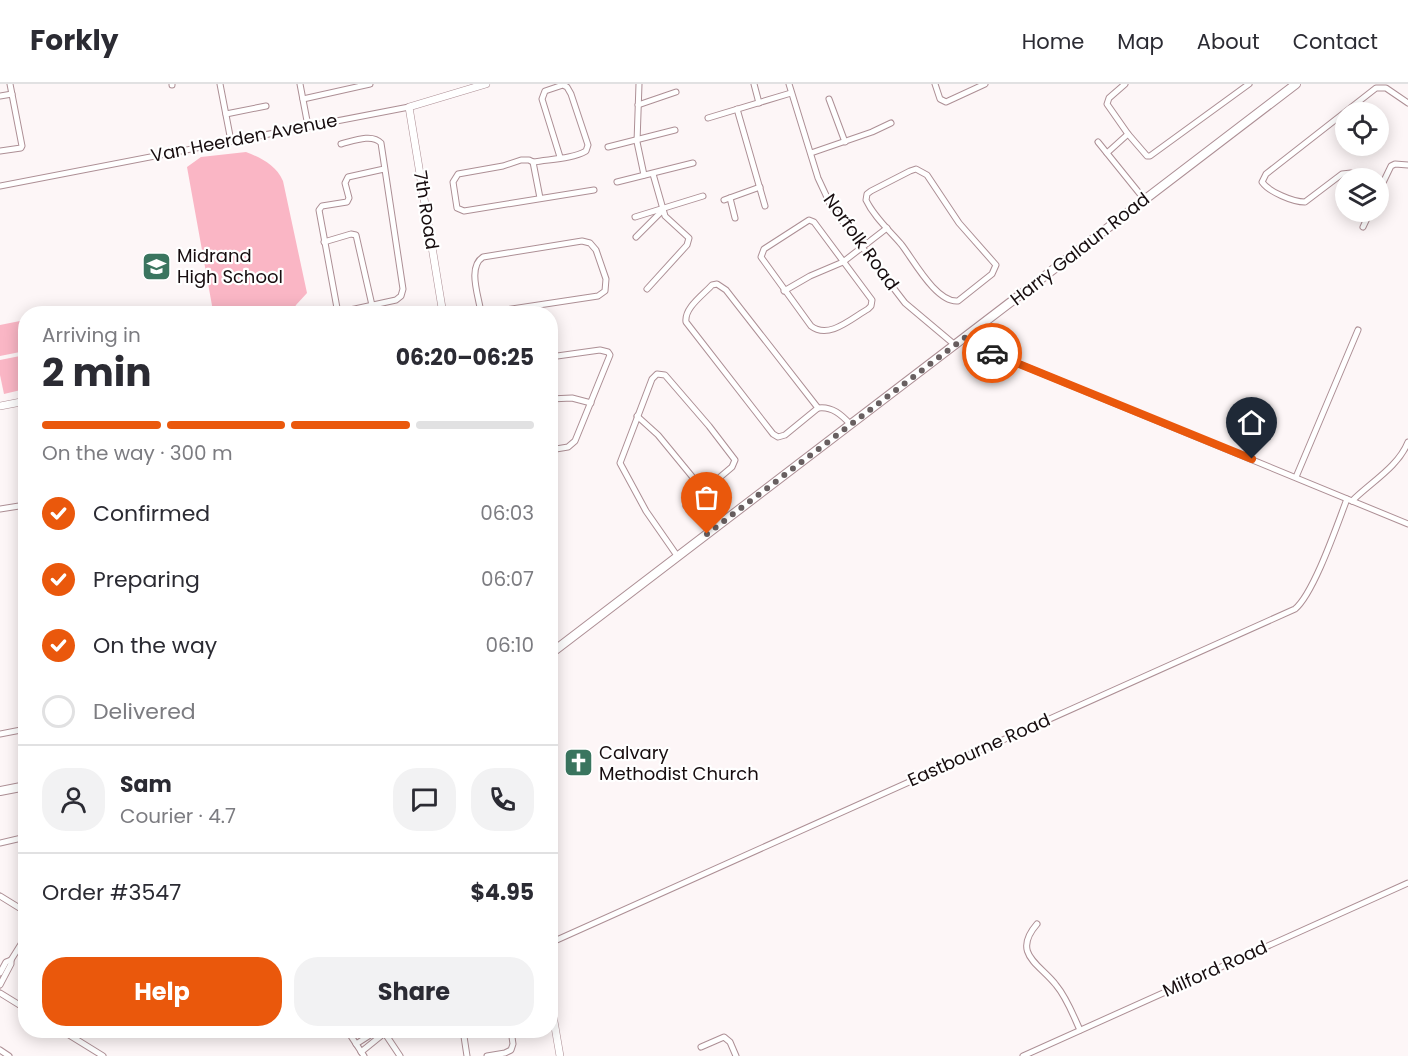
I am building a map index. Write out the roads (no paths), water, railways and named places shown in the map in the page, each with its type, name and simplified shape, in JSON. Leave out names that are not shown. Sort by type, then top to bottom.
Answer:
[{"type":"main road","name":"Harry Galaun Road","points":[[558,648],[1296,84]]},
{"type":"main road","points":[[0,791],[18,788]]},
{"type":"street","points":[[0,152],[22,146],[10,84]]},
{"type":"street","points":[[220,84],[231,141]]},
{"type":"street","points":[[300,84],[308,126]]},
{"type":"street","points":[[303,99],[370,84]]},
{"type":"street","name":"Van Heerden Avenue","points":[[0,186],[409,107],[486,84]]},
{"type":"street","points":[[639,84],[637,139],[644,175]]},
{"type":"street","points":[[754,84],[759,103]]},
{"type":"street","name":"Norfolk Road","points":[[789,84],[827,200],[905,303],[955,345]]},
{"type":"street","points":[[935,84],[940,99],[946,102],[985,84]]},
{"type":"street","points":[[1125,84],[1110,96],[1107,102],[1128,134],[1147,156],[1153,156],[1250,84]]},
{"type":"street","points":[[560,157],[542,99],[545,91],[565,85],[571,94],[588,145],[585,152],[560,157],[533,162],[521,160],[503,166],[458,174],[453,182],[456,206],[459,210],[464,211],[594,190]]},
{"type":"street","points":[[1335,179],[1307,201],[1302,202],[1266,187],[1262,182],[1266,174],[1376,88],[1386,87],[1408,104]]},
{"type":"street","points":[[638,105],[676,92]]},
{"type":"street","points":[[708,117],[791,93]]},
{"type":"street","points":[[0,96],[12,94]]},
{"type":"street","points":[[829,99],[846,142]]},
{"type":"street","points":[[226,114],[266,106]]},
{"type":"street","name":"7th Road","points":[[409,107],[442,306]]},
{"type":"street","points":[[737,109],[765,206]]},
{"type":"street","points":[[811,153],[846,142],[891,123]]},
{"type":"street","points":[[609,147],[675,130]]},
{"type":"street","points":[[1107,153],[1128,134]]},
{"type":"street","points":[[341,144],[372,138],[378,139],[381,143],[403,289],[401,296],[396,300],[368,306]]},
{"type":"street","points":[[1098,142],[1144,199]]},
{"type":"street","points":[[533,162],[540,198]]},
{"type":"street","points":[[617,182],[693,163]]},
{"type":"street","points":[[1389,170],[1392,165],[1408,165]]},
{"type":"street","points":[[338,306],[319,216],[320,207],[347,202],[349,198],[345,183],[350,176],[384,169]]},
{"type":"street","points":[[916,169],[923,171],[936,186],[958,223],[992,259],[996,265],[994,271],[958,301],[950,301],[926,280],[902,245],[887,228],[869,207],[866,200],[867,194],[910,171],[916,169]]},
{"type":"street","points":[[647,289],[689,241],[688,237],[666,217],[653,174]]},
{"type":"street","points":[[735,218],[727,199],[760,187]]},
{"type":"street","points":[[635,217],[703,196]]},
{"type":"street","points":[[636,237],[663,210]]},
{"type":"street","points":[[811,220],[843,262],[868,293],[872,304],[868,309],[829,331],[820,331],[811,326],[784,291],[762,259],[761,253],[811,220]]},
{"type":"street","points":[[1363,227],[1365,222]]},
{"type":"street","points":[[784,291],[810,276],[843,262],[887,228]]},
{"type":"street","points":[[324,242],[351,234],[356,235],[372,305]]},
{"type":"street","points":[[479,306],[475,271],[476,262],[483,257],[582,241],[591,243],[596,250],[607,283],[602,294],[525,306]]},
{"type":"street","points":[[818,408],[726,290],[717,284],[712,285],[688,311],[685,316],[686,322],[773,434],[778,437],[785,435],[818,408],[825,407],[836,411],[850,425]]},
{"type":"street","points":[[1296,477],[1358,330]]},
{"type":"street","points":[[967,336],[983,349],[1408,524]]},
{"type":"street","points":[[558,356],[600,350],[609,353],[609,360],[573,443],[568,447],[558,449]]},
{"type":"street","points":[[678,557],[648,513],[621,466],[621,458],[637,416],[654,376],[660,373],[709,426],[735,460],[732,467],[686,506]]},
{"type":"street","points":[[558,399],[572,398],[591,403]]},
{"type":"street","points":[[0,406],[18,403]]},
{"type":"street","points":[[637,416],[654,430],[704,491]]},
{"type":"street","points":[[1350,500],[1391,467],[1408,441]]},
{"type":"street","name":"Eastbourne Road","points":[[558,939],[1295,609],[1307,594],[1350,500]]},
{"type":"street","points":[[0,509],[18,506]]},
{"type":"street","points":[[0,734],[18,731]]},
{"type":"street","points":[[0,843],[18,839]]},
{"type":"street","name":"Milford Road","points":[[1023,1056],[1408,883]]},
{"type":"street","points":[[0,896],[18,907]]},
{"type":"street","points":[[1037,924],[1028,936],[1027,946],[1031,958],[1040,970],[1057,985],[1080,1030]]},
{"type":"street","points":[[0,986],[18,949]]},
{"type":"street","points":[[0,973],[6,962],[11,960]]},
{"type":"street","points":[[0,993],[18,1004]]},
{"type":"street","points":[[701,1047],[724,1037],[730,1042],[736,1056]]},
{"type":"street","points":[[73,1038],[103,1056]]},
{"type":"street","points":[[352,1038],[362,1054],[377,1038]]},
{"type":"street","points":[[356,1044],[370,1038]]},
{"type":"street","points":[[387,1038],[400,1056]]},
{"type":"street","points":[[464,1038],[467,1056]]},
{"type":"street","points":[[487,1056],[511,1050],[512,1038]]},
{"type":"street","points":[[557,1038],[560,1056]]},
{"type":"street","points":[[0,1050],[9,1056]]},
{"type":"place","name":"Midrand High School","points":[[156,266]]},
{"type":"place","name":"Calvary Methodist Church","points":[[578,763]]}]
